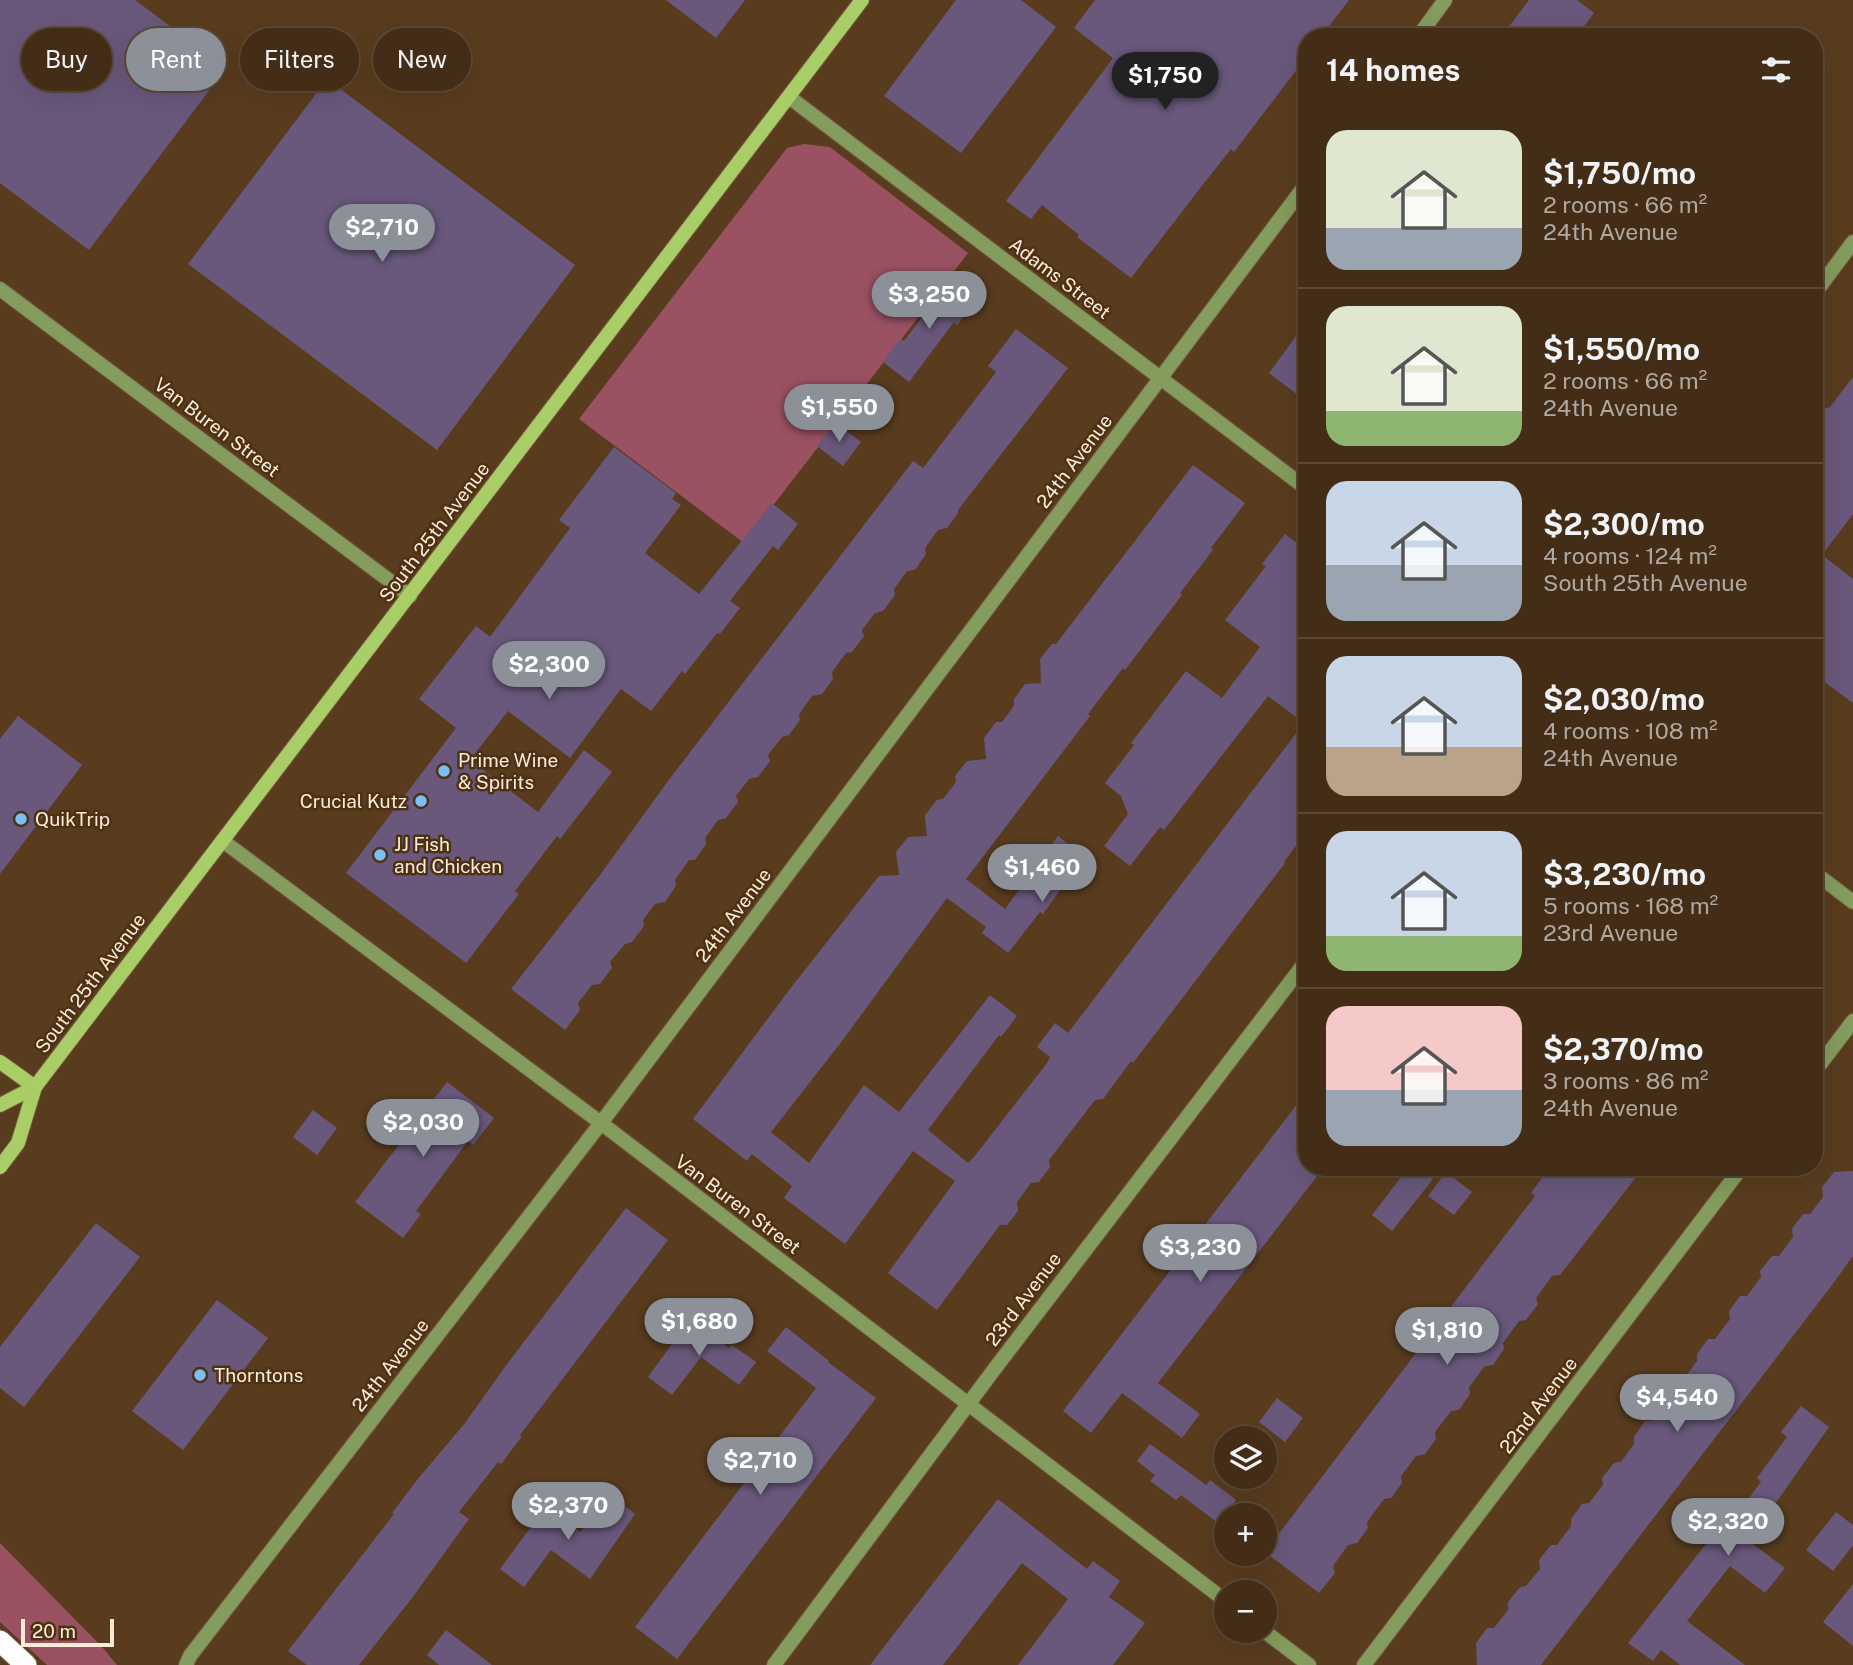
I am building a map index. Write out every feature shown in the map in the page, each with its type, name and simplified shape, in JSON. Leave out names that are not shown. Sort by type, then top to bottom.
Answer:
[{"type":"highway","points":[[0,1641],[26,1665]]},
{"type":"main road","name":"South 25th Avenue","points":[[0,1167],[18,1143],[35,1087],[862,0]]},
{"type":"main road","points":[[0,1062],[35,1087]]},
{"type":"main road","name":"South 25th Avenue","points":[[0,1105],[35,1087]]},
{"type":"street","points":[[1425,28],[1445,0]]},
{"type":"street","name":"Adams Street","points":[[789,97],[1298,482]]},
{"type":"street","name":"24th Avenue","points":[[186,1665],[190,1656],[601,1124],[1298,195]]},
{"type":"street","points":[[1823,282],[1853,242]]},
{"type":"street","name":"Van Buren Street","points":[[0,289],[411,596]]},
{"type":"street","name":"Van Buren Street","points":[[223,841],[601,1124],[1214,1592]]},
{"type":"street","points":[[1823,879],[1853,902]]},
{"type":"street","name":"23rd Avenue","points":[[774,1665],[1298,972]]},
{"type":"street","points":[[1823,1060],[1853,1021]]},
{"type":"street","name":"22nd Avenue","points":[[1364,1665],[1735,1176]]},
{"type":"street","points":[[1277,1641],[1309,1665]]},
{"type":"shaded area","points":[[804,144],[830,147],[968,253],[744,543],[579,419],[787,148]]},
{"type":"shaded area","points":[[0,1543],[117,1665],[47,1665],[0,1622]]},
{"type":"building","points":[[0,0],[135,0],[172,28],[126,28],[126,91],[209,91],[89,250],[0,183]]},
{"type":"building","points":[[666,0],[745,0],[716,38]]},
{"type":"building","points":[[956,0],[1021,0],[1056,27],[961,153],[884,96]]},
{"type":"building","points":[[1095,0],[1349,0],[1328,28],[1298,28],[1298,68],[1234,152],[1231,149],[1131,278],[1077,237],[1079,235],[1042,205],[1031,219],[1006,201],[1113,58],[1074,28]]},
{"type":"building","points":[[1529,0],[1577,0],[1594,13],[1583,28],[1508,28]]},
{"type":"building","points":[[318,91],[343,91],[575,265],[437,450],[188,264]]},
{"type":"building","points":[[949,281],[975,300],[957,325],[954,322],[909,382],[883,362],[900,339],[904,341]]},
{"type":"building","points":[[1016,329],[1068,368],[947,528],[938,530],[925,548],[926,554],[915,570],[907,571],[883,611],[875,613],[862,630],[864,636],[852,652],[846,653],[832,672],[833,679],[822,694],[812,696],[789,735],[782,737],[768,755],[770,761],[758,777],[749,779],[736,796],[738,802],[726,818],[718,820],[705,838],[706,844],[695,860],[689,860],[675,880],[676,886],[665,902],[655,904],[632,942],[625,944],[610,962],[612,968],[600,984],[592,985],[578,1003],[580,1010],[565,1030],[511,989],[913,461],[923,468],[996,372],[988,366]]},
{"type":"building","points":[[1298,333],[1298,395],[1269,373]]},
{"type":"building","points":[[1853,377],[1853,514],[1823,554],[1823,409],[1830,407]]},
{"type":"building","points":[[835,422],[861,442],[843,466],[817,446]]},
{"type":"building","points":[[614,447],[676,493],[672,499],[681,505],[645,553],[699,594],[772,503],[798,524],[778,550],[773,546],[730,601],[740,608],[720,634],[717,633],[685,674],[682,671],[651,711],[621,689],[570,758],[508,711],[470,760],[538,812],[584,750],[612,772],[560,839],[557,836],[515,891],[519,894],[466,963],[346,873],[456,728],[419,699],[476,626],[490,637],[570,528],[559,520]]},
{"type":"building","points":[[1193,465],[1245,503],[1180,593],[1182,595],[1088,714],[1090,716],[966,879],[1005,909],[1058,836],[1084,856],[1043,914],[1040,912],[1008,953],[982,933],[986,927],[947,898],[771,1132],[809,1163],[864,1085],[899,1112],[990,995],[1017,1016],[1001,1037],[999,1035],[928,1130],[968,1163],[1047,1063],[1050,1057],[1037,1047],[1055,1023],[1068,1033],[1298,731],[1298,843],[1133,1063],[1131,1061],[1103,1099],[1095,1100],[1049,1160],[1050,1167],[1039,1182],[1031,1183],[1017,1202],[1018,1211],[1007,1225],[1000,1225],[937,1310],[888,1273],[955,1181],[913,1151],[845,1244],[784,1198],[792,1186],[752,1154],[747,1161],[693,1119],[879,876],[899,875],[896,852],[908,837],[927,836],[925,815],[937,800],[943,799],[956,782],[955,776],[967,761],[986,759],[984,738],[996,722],[1002,722],[1025,684],[1041,683],[1040,659],[1052,644],[1056,644]]},
{"type":"building","points":[[1285,534],[1298,544],[1298,718],[1268,696],[1164,830],[1160,827],[1130,866],[1104,846],[1128,814],[1121,796],[1105,783],[1134,745],[1131,743],[1186,671],[1222,698],[1260,647],[1225,620],[1266,566],[1262,564]]},
{"type":"building","points":[[1823,556],[1853,579],[1853,703],[1823,681]]},
{"type":"building","name":"QuikTrip","points":[[18,716],[82,765],[0,874],[0,739]]},
{"type":"building","points":[[447,1082],[494,1118],[473,1145],[468,1141],[416,1211],[421,1214],[403,1238],[355,1202]]},
{"type":"building","points":[[1298,1103],[1298,1176],[1317,1176],[1158,1383],[1200,1414],[1182,1438],[1122,1393],[1091,1433],[1063,1411]]},
{"type":"building","points":[[313,1110],[337,1128],[317,1155],[293,1137]]},
{"type":"building","points":[[1853,1171],[1853,1256],[1832,1285],[1541,1665],[1477,1665],[1476,1643],[1487,1628],[1494,1628],[1508,1610],[1508,1602],[1540,1569],[1539,1560],[1551,1545],[1557,1545],[1582,1504],[1589,1503],[1603,1485],[1602,1478],[1614,1463],[1621,1462],[1634,1444],[1634,1437],[1645,1421],[1652,1421],[1666,1404],[1665,1395],[1677,1380],[1683,1380],[1708,1339],[1715,1339],[1730,1319],[1729,1311],[1740,1296],[1747,1296],[1761,1277],[1760,1271],[1772,1256],[1779,1256],[1793,1237],[1792,1229],[1803,1214],[1810,1214],[1823,1197],[1822,1187],[1834,1172]]},
{"type":"building","points":[[1402,1176],[1429,1176],[1433,1179],[1392,1231],[1372,1215]]},
{"type":"building","points":[[1443,1176],[1451,1176],[1472,1192],[1454,1215],[1428,1196]]},
{"type":"building","points":[[1543,1176],[1637,1176],[1560,1275],[1552,1276],[1536,1298],[1538,1304],[1526,1320],[1519,1321],[1503,1343],[1504,1349],[1493,1365],[1485,1366],[1469,1387],[1470,1394],[1459,1410],[1451,1411],[1435,1432],[1436,1439],[1425,1454],[1416,1456],[1401,1476],[1402,1483],[1391,1498],[1384,1499],[1367,1522],[1368,1528],[1357,1543],[1348,1545],[1333,1566],[1335,1573],[1319,1593],[1277,1561],[1277,1536],[1535,1196],[1531,1193]]},
{"type":"building","points":[[626,1208],[668,1240],[520,1435],[522,1436],[501,1464],[498,1462],[459,1512],[469,1519],[359,1665],[307,1665],[288,1651],[394,1514],[392,1513],[417,1480],[465,1423]]},
{"type":"building","points":[[96,1223],[140,1257],[24,1407],[0,1388],[0,1347]]},
{"type":"building","name":"Thorntons","points":[[217,1300],[268,1338],[183,1450],[132,1411]]},
{"type":"building","points":[[690,1319],[729,1348],[732,1345],[756,1362],[739,1385],[701,1357],[672,1395],[648,1377]]},
{"type":"building","points":[[786,1327],[876,1398],[677,1659],[635,1627],[816,1388],[767,1351]]},
{"type":"building","points":[[1277,1398],[1303,1418],[1285,1442],[1277,1436],[1277,1426],[1264,1426],[1259,1422]]},
{"type":"building","points":[[1801,1406],[1829,1427],[1749,1541],[1785,1568],[1765,1593],[1730,1566],[1687,1621],[1745,1665],[1680,1665],[1661,1650],[1653,1661],[1628,1643],[1713,1535],[1718,1539],[1761,1482],[1757,1478],[1787,1437],[1781,1432]]},
{"type":"building","points":[[1150,1444],[1206,1485],[1210,1480],[1214,1483],[1214,1489],[1222,1489],[1236,1500],[1234,1503],[1214,1503],[1214,1520],[1181,1495],[1176,1500],[1150,1481],[1155,1475],[1137,1461]]},
{"type":"building","points":[[611,1495],[635,1514],[590,1579],[551,1550],[524,1587],[500,1569],[546,1506],[580,1532]]},
{"type":"building","points":[[998,1499],[1087,1569],[1093,1561],[1120,1581],[1109,1597],[1145,1623],[1113,1665],[1018,1665],[1068,1599],[1022,1563],[943,1665],[870,1665]]},
{"type":"building","points":[[1836,1512],[1853,1525],[1853,1545],[1833,1571],[1806,1550]]},
{"type":"building","points":[[1853,1584],[1853,1646],[1823,1622]]},
{"type":"building","points":[[446,1630],[492,1665],[439,1665],[427,1655]]},
{"type":"place","name":"Prime Wine & Spirits","points":[[444,771]]},
{"type":"place","name":"Crucial Kutz","points":[[421,801]]},
{"type":"place","name":"QuikTrip","points":[[21,819]]},
{"type":"place","name":"JJ Fish and Chicken","points":[[380,855]]},
{"type":"place","name":"Thorntons","points":[[200,1375]]}]
